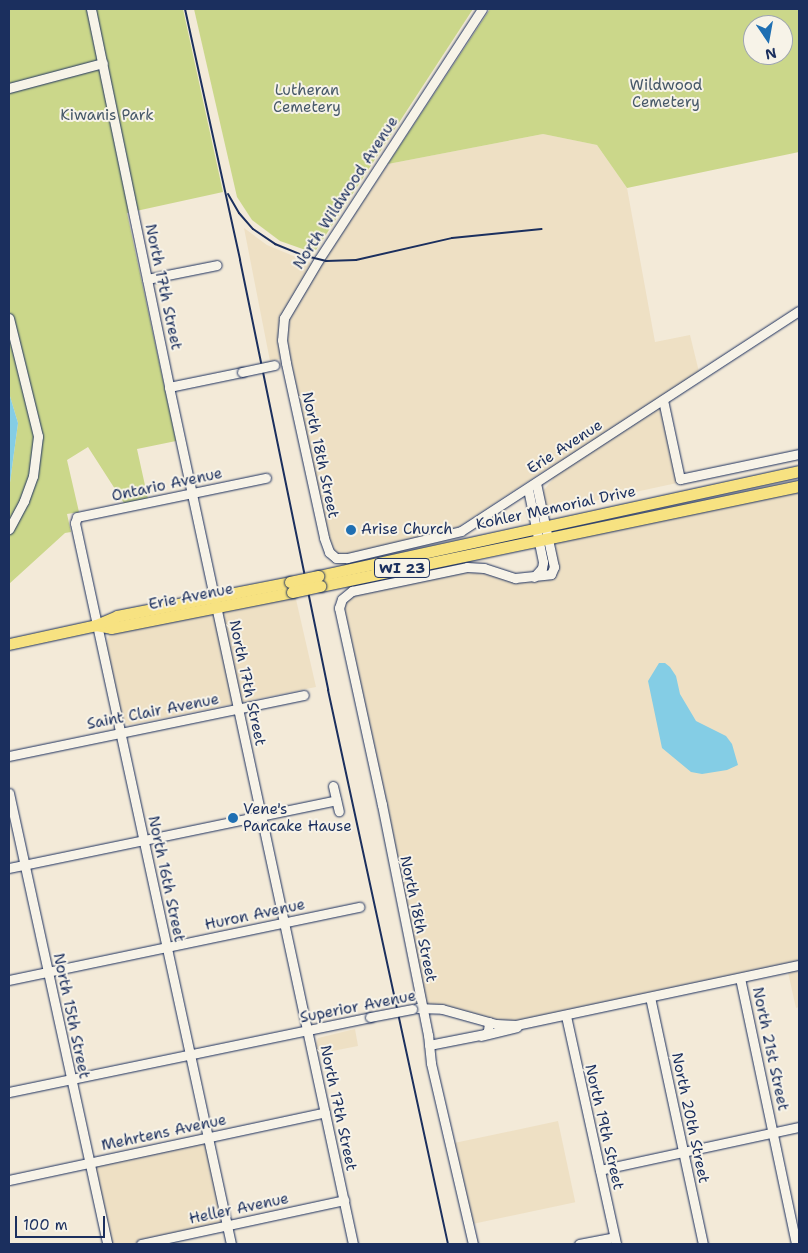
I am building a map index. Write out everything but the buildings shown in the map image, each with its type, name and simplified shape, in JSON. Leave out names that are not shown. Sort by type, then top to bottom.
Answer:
[{"type":"main road","name":"Kohler Memorial Drive","points":[[319,581],[540,526],[799,471]]},
{"type":"main road","name":"Kohler Memorial Drive","points":[[291,587],[543,539],[799,486]]},
{"type":"main road","name":"Erie Avenue","points":[[9,644],[96,625],[111,628],[215,602],[291,587]]},
{"type":"street","name":"North 17th Street","points":[[91,9],[169,387],[353,1244]]},
{"type":"street","name":"North Wildwood Avenue","points":[[286,363],[282,329],[284,318],[291,305],[482,9]]},
{"type":"street","points":[[9,88],[102,63]]},
{"type":"street","points":[[147,279],[217,265]]},
{"type":"street","name":"Erie Avenue","points":[[329,552],[336,558],[347,558],[452,535],[470,526],[799,311]]},
{"type":"street","points":[[9,318],[38,436],[33,476],[24,501],[9,529]]},
{"type":"street","points":[[169,387],[286,363]]},
{"type":"street","name":"North 18th Street","points":[[286,363],[324,538],[329,552]]},
{"type":"street","points":[[663,400],[680,479],[799,454]]},
{"type":"street","name":"Ontario Avenue","points":[[75,520],[77,517],[266,478]]},
{"type":"street","points":[[532,486],[543,539]]},
{"type":"street","name":"North 16th Street","points":[[75,520],[96,625],[231,1244]]},
{"type":"street","name":"North 18th Street","points":[[472,1244],[439,1101],[382,805],[339,615],[342,599],[352,591],[467,567],[484,568],[511,578],[549,575],[554,572],[543,539]]},
{"type":"street","name":"Saint Clair Avenue","points":[[9,756],[304,695]]},
{"type":"street","points":[[333,786],[339,811]]},
{"type":"street","name":"North 15th Street","points":[[9,793],[107,1244]]},
{"type":"street","points":[[9,868],[336,800]]},
{"type":"street","name":"Huron Avenue","points":[[9,980],[359,907]]},
{"type":"street","name":"Superior Avenue","points":[[9,1092],[412,1009],[422,1008],[449,1011],[489,1022],[519,1025],[799,965]]},
{"type":"street","name":"North 21st Street","points":[[740,978],[796,1244]]},
{"type":"street","name":"North 20th Street","points":[[650,997],[703,1244]]},
{"type":"street","name":"North 19th Street","points":[[566,1016],[615,1241]]},
{"type":"street","points":[[474,1037],[487,1033],[489,1022]]},
{"type":"street","points":[[429,1046],[514,1030],[519,1025]]},
{"type":"street","name":"Mehrtens Avenue","points":[[9,1180],[325,1112]]},
{"type":"street","points":[[600,1170],[799,1128]]},
{"type":"street","name":"Heller Avenue","points":[[141,1244],[344,1200]]},
{"type":"street","points":[[580,1244],[615,1241]]},
{"type":"shaded area","points":[[543,134],[597,145],[627,188],[655,342],[690,335],[699,372],[660,397],[677,483],[547,511],[543,499],[544,490],[553,479],[547,469],[453,530],[349,554],[338,554],[330,545],[290,357],[270,361],[244,228],[267,245],[320,267],[388,164]]},
{"type":"shaded area","points":[[799,486],[799,1007],[796,1008],[787,968],[516,1025],[423,1008],[342,599],[344,596],[467,567],[510,577],[547,572],[539,540]]},
{"type":"shaded area","points":[[295,595],[316,687],[129,725],[123,722],[106,644],[110,633]]},
{"type":"shaded area","points":[[355,1029],[358,1046],[317,1054],[316,1044],[318,1038]]},
{"type":"shaded area","points":[[558,1121],[575,1202],[467,1225],[449,1144]]},
{"type":"shaded area","points":[[209,1137],[227,1225],[141,1244],[107,1244],[89,1163]]},
{"type":"green space","name":"Kiwanis Park","points":[[9,9],[183,9],[223,192],[127,213],[176,441],[137,449],[148,499],[124,503],[88,447],[67,460],[79,512],[67,514],[71,532],[65,533],[9,584],[9,490],[18,423],[9,393]]},
{"type":"green space","name":"Lutheran Cemetery","points":[[194,9],[473,9],[314,253],[280,241],[252,220],[237,197]]},
{"type":"green space","name":"Wildwood Cemetery","points":[[490,9],[799,9],[799,152],[627,188],[597,145],[543,134],[388,164]]},
{"type":"water","points":[[9,393],[18,423],[9,490]]},
{"type":"water","points":[[659,663],[665,663],[676,676],[680,694],[696,721],[726,736],[732,744],[738,765],[727,770],[702,774],[691,772],[662,748],[648,681]]},
{"type":"railway","points":[[185,9],[240,260],[328,690],[448,1244]]},
{"type":"railway","points":[[228,194],[239,213],[253,229],[275,244],[302,255],[326,261],[356,260],[452,238],[542,229]]},
{"type":"place","name":"Arise Church","points":[[351,530]]},
{"type":"place","name":"Vene's Pancake Hause","points":[[233,818]]}]
